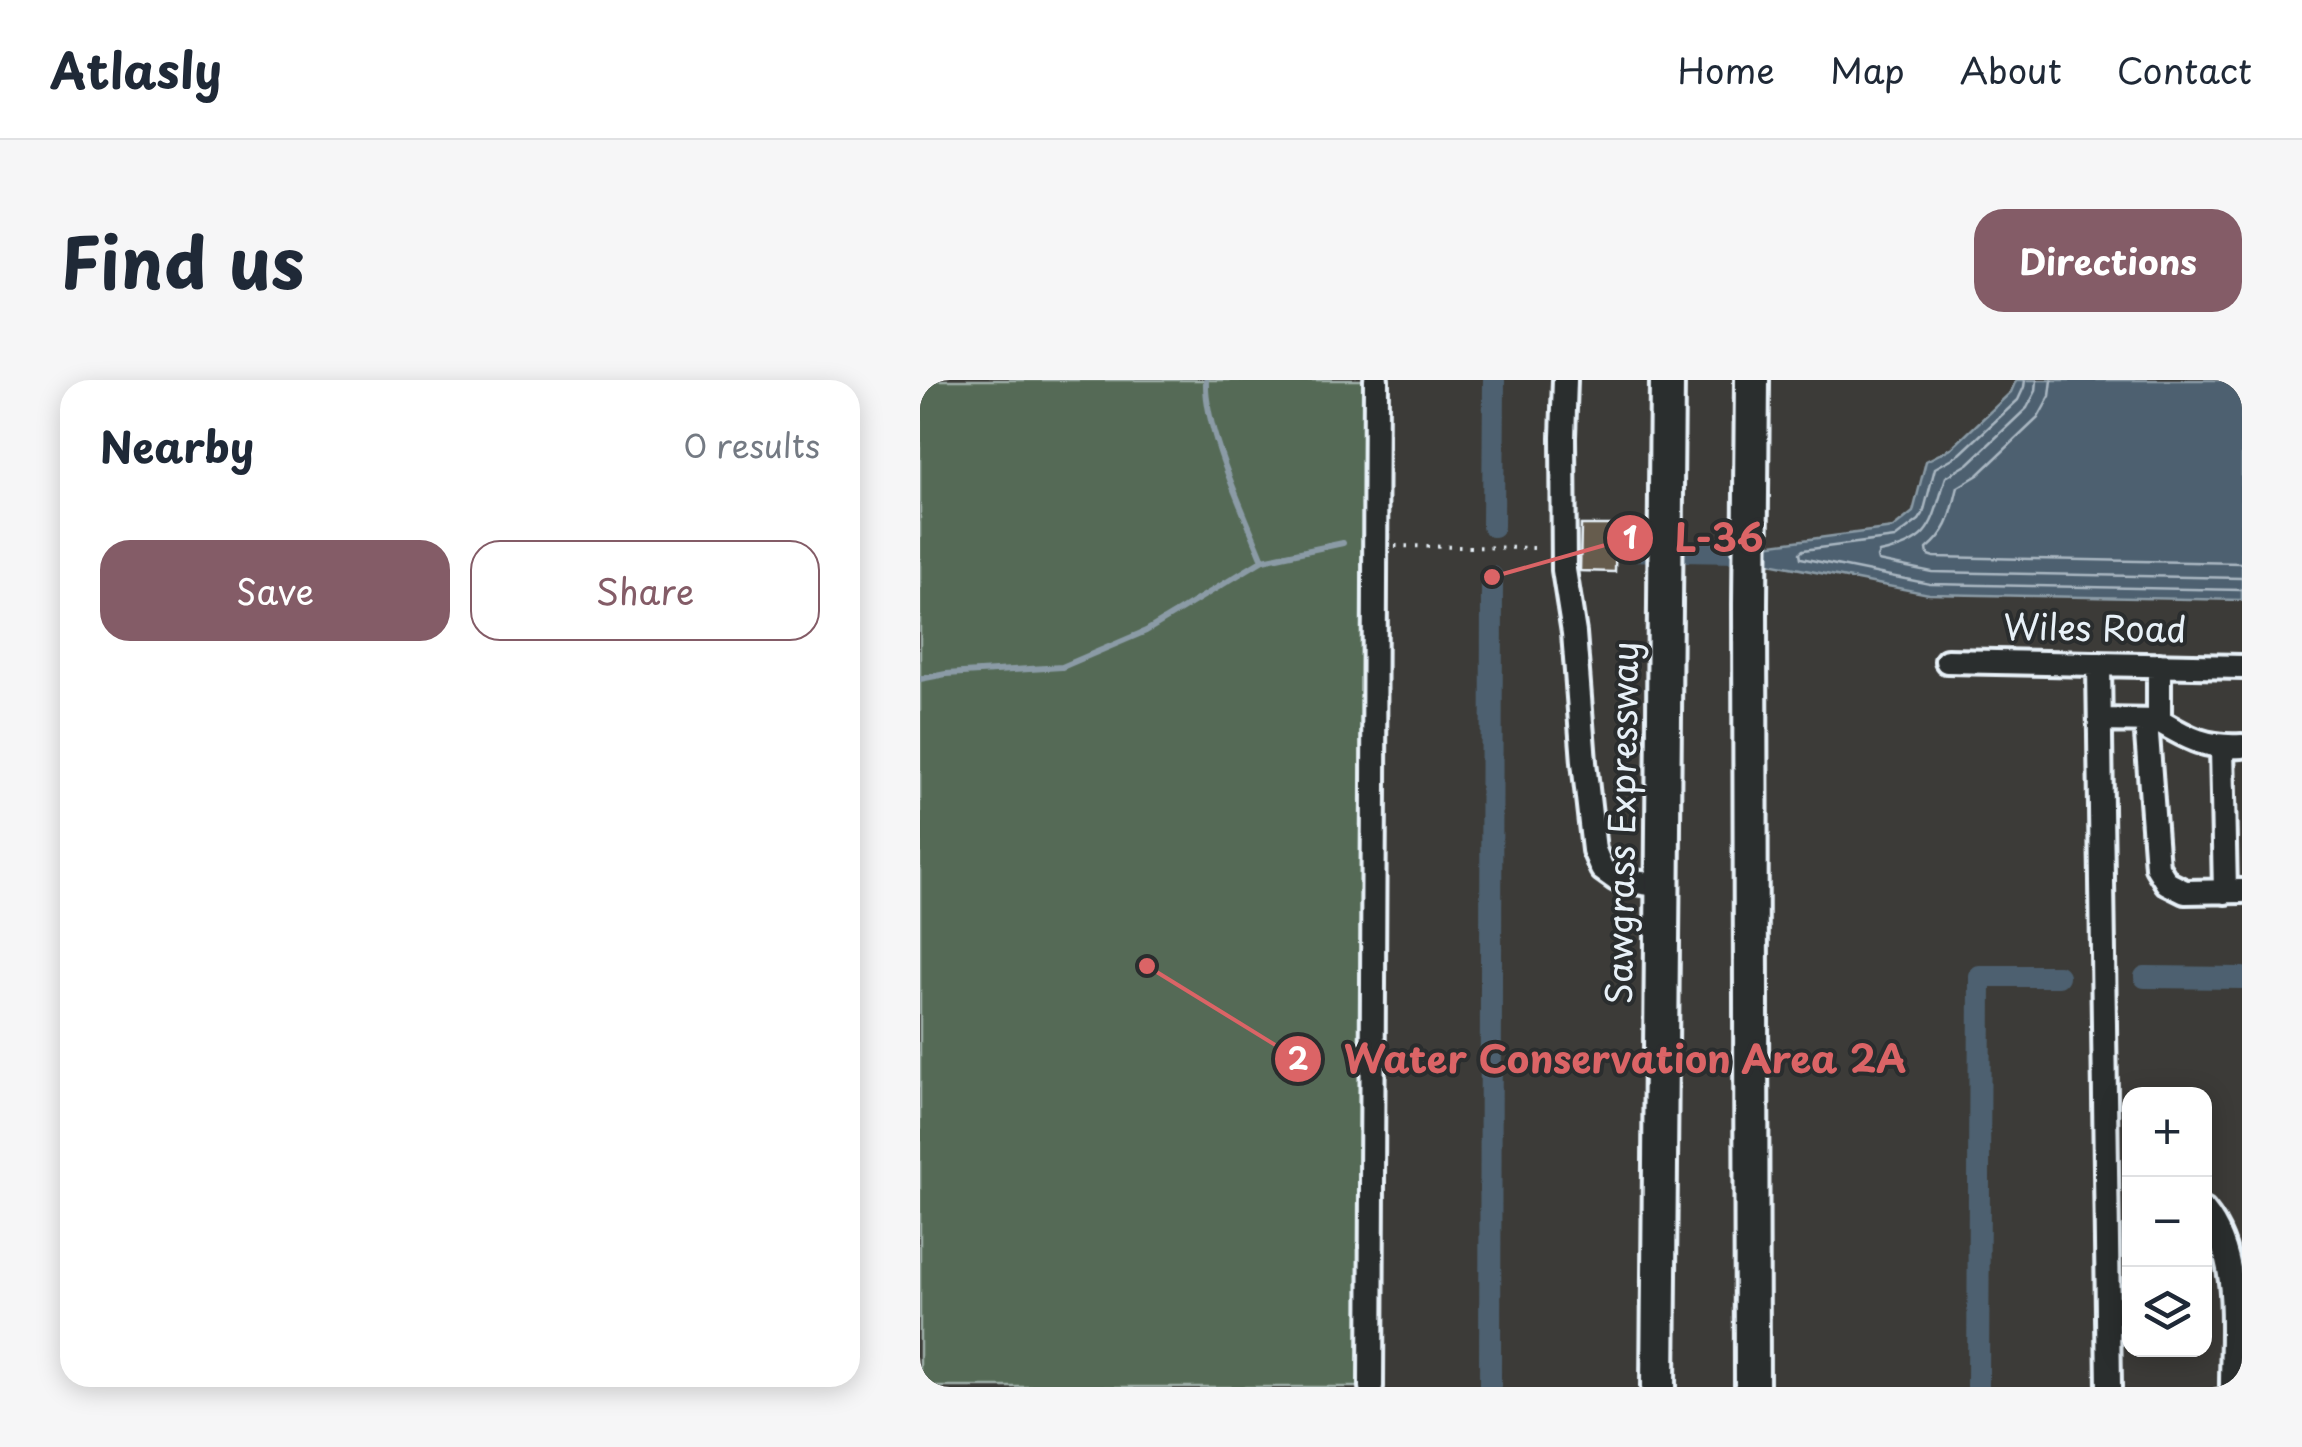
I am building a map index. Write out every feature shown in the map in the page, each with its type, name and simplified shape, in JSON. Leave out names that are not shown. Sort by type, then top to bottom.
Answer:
[{"type":"highway","name":"Sawgrass Expressway","points":[[1658,1387],[1667,380]]},
{"type":"highway","points":[[1752,380],[1752,1387]]},
{"type":"street","points":[[1371,1387],[1376,380]]},
{"type":"street","points":[[1565,380],[1564,570],[1574,633],[1594,850],[1602,869],[1616,879],[1662,886]]},
{"type":"street","name":"Wiles Road","points":[[1947,661],[2242,667]]},
{"type":"street","points":[[2099,664],[2118,1172],[2109,1387]]},
{"type":"street","points":[[2100,720],[2152,721],[2191,740],[2232,747],[2233,892],[2185,892],[2168,884],[2157,867],[2152,721],[2158,665]]},
{"type":"street","points":[[2212,1219],[2228,1252],[2233,1298],[2232,1387]]},
{"type":"path","points":[[1376,546],[1536,548]]},
{"type":"green space","points":[[920,380],[1376,380],[1371,1387],[920,1387]]},
{"type":"water","points":[[2016,380],[2242,380],[2242,600],[1929,594],[1712,552],[1893,528],[1913,512],[1926,461],[1953,447],[2011,392]]},
{"type":"building","points":[[1581,525],[1616,525],[1615,572],[1580,571]]},
{"type":"waterway","points":[[1206,380],[1218,446],[1263,560]]},
{"type":"waterway","points":[[1493,526],[1494,380]]},
{"type":"waterway","points":[[920,679],[1062,667],[1146,631],[1263,560],[1343,543]]},
{"type":"waterway","points":[[1618,550],[1739,552]]},
{"type":"waterway","points":[[1490,1387],[1492,577]]},
{"type":"waterway","points":[[1978,1387],[1980,976],[2058,976]]},
{"type":"waterway","points":[[2145,977],[2242,978]]},
{"type":"place","name":"L-36","points":[[1492,577]]},
{"type":"place","name":"Water Conservation Area 2A","points":[[1147,966]]}]
